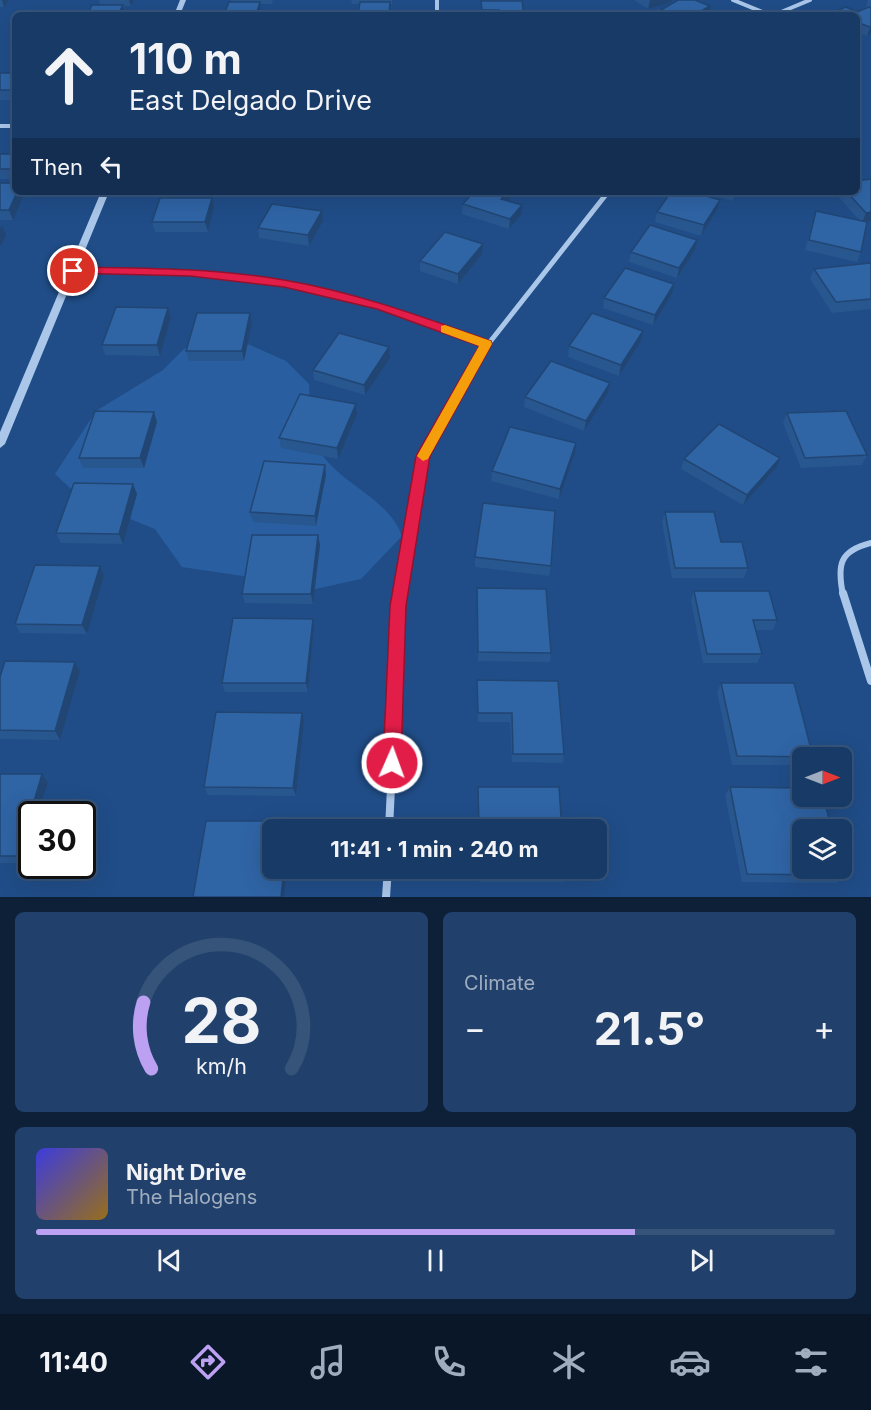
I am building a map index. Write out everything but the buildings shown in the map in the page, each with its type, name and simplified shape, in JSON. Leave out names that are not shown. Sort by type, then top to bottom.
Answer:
[{"type":"street","points":[[733,0],[764,12]]},
{"type":"street","points":[[780,12],[810,0]]},
{"type":"street","points":[[0,444],[104,195]]},
{"type":"street","points":[[389,819],[398,606],[423,456],[486,344],[606,195]]},
{"type":"street","points":[[73,271],[190,273],[284,284],[380,306],[486,344]]},
{"type":"street","points":[[871,543],[857,546],[847,552],[839,569],[841,587],[871,681]]},
{"type":"street","points":[[386,897],[387,879]]},
{"type":"shaded area","points":[[205,335],[250,345],[286,361],[309,384],[310,425],[317,447],[340,474],[382,507],[394,521],[402,536],[361,579],[306,591],[262,579],[182,567],[155,529],[83,500],[55,474],[96,411],[163,370],[185,348],[203,342]]},
{"type":"slow traffic","points":[[423,456],[486,344],[445,329]]},
{"type":"route","points":[[73,271],[190,273],[284,284],[380,306],[486,344],[423,456],[398,606],[392,763]]}]
